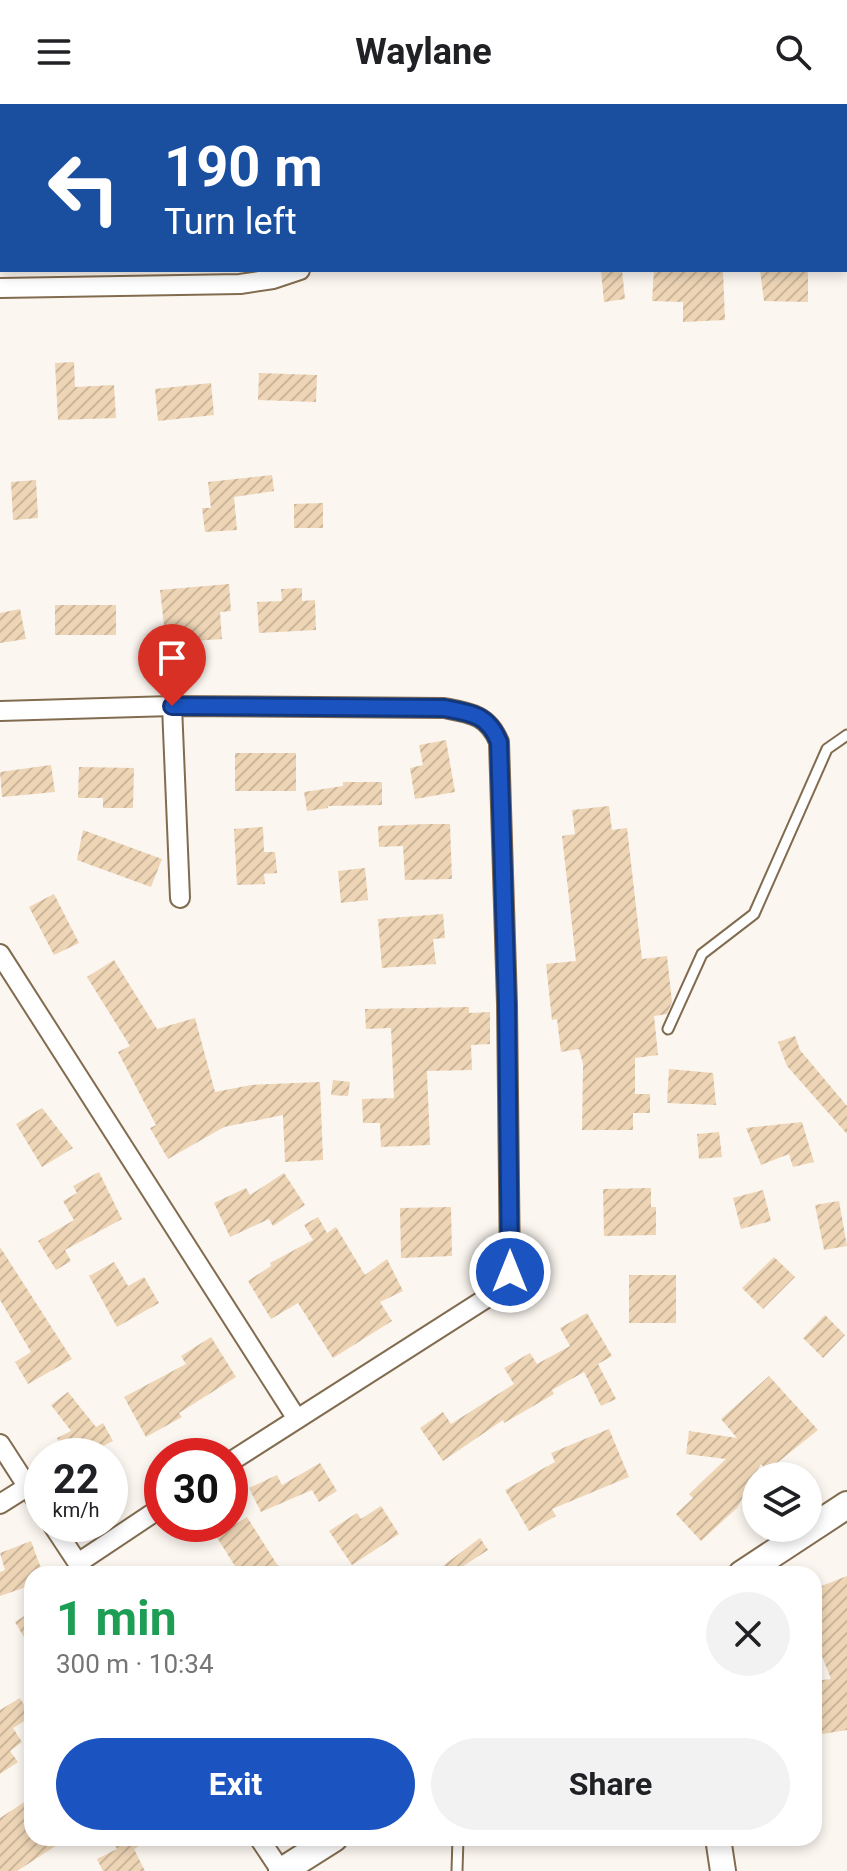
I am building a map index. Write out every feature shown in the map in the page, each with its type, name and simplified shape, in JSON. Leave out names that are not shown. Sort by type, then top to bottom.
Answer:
[{"type":"main road","points":[[754,1566],[847,1505]]},
{"type":"main road","points":[[281,1871],[321,1846]]},
{"type":"street","points":[[0,288],[240,284],[294,272]]},
{"type":"street","points":[[172,706],[180,898]]},
{"type":"street","points":[[0,711],[172,706],[444,708],[477,714],[492,725],[499,742],[507,1004],[510,1272],[485,1299],[248,1450]]},
{"type":"street","points":[[0,954],[297,1419]]},
{"type":"street","points":[[0,1444],[24,1482]]},
{"type":"street","points":[[0,1504],[24,1489]]},
{"type":"street","points":[[85,1566],[144,1521]]},
{"type":"street","points":[[64,1542],[81,1566]]},
{"type":"street","points":[[264,1846],[281,1871]]},
{"type":"street","points":[[719,1846],[723,1871]]},
{"type":"lane","points":[[668,1029],[702,954],[754,914],[827,749],[847,735]]},
{"type":"lane","points":[[457,1871],[458,1846]]},
{"type":"building","points":[[601,272],[622,272],[625,299],[604,302]]},
{"type":"building","points":[[654,272],[723,272],[725,320],[683,322],[683,302],[652,301]]},
{"type":"building","points":[[760,272],[808,272],[808,302],[764,301]]},
{"type":"building","points":[[74,362],[75,387],[114,385],[116,418],[58,420],[55,363]]},
{"type":"building","points":[[259,373],[317,375],[316,402],[258,400]]},
{"type":"building","points":[[211,383],[214,415],[158,421],[155,389]]},
{"type":"building","points":[[272,475],[274,491],[234,497],[237,530],[205,532],[202,508],[211,508],[208,482]]},
{"type":"building","points":[[36,480],[38,518],[13,520],[11,482]]},
{"type":"building","points":[[323,503],[323,528],[294,528],[294,504]]},
{"type":"building","points":[[229,584],[231,611],[220,612],[222,639],[166,643],[160,590]]},
{"type":"building","points":[[302,588],[302,601],[315,600],[316,630],[259,633],[257,602],[282,601],[281,589]]},
{"type":"building","points":[[55,605],[116,605],[116,635],[55,635]]},
{"type":"building","points":[[20,609],[26,639],[0,643],[0,613]]},
{"type":"building","points":[[446,740],[455,792],[415,799],[410,768],[423,765],[419,745]]},
{"type":"building","points":[[235,753],[296,753],[296,791],[235,791]]},
{"type":"building","points":[[51,765],[55,792],[2,797],[0,772]]},
{"type":"building","points":[[79,767],[134,768],[133,808],[103,808],[103,798],[78,798]]},
{"type":"building","points":[[343,782],[382,782],[382,805],[328,806],[307,811],[304,792],[343,786]]},
{"type":"building","points":[[609,806],[612,830],[627,828],[642,959],[667,956],[672,1002],[667,1014],[654,1016],[658,1055],[635,1058],[635,1094],[650,1094],[650,1113],[633,1113],[633,1130],[582,1130],[583,1064],[579,1049],[561,1052],[557,1019],[552,1020],[546,964],[576,961],[562,836],[575,834],[572,810]]},
{"type":"building","points":[[450,824],[452,879],[405,880],[403,846],[379,847],[378,826]]},
{"type":"building","points":[[263,827],[264,852],[275,852],[277,873],[264,874],[265,884],[237,885],[234,829]]},
{"type":"building","points":[[83,830],[162,859],[151,887],[77,860]]},
{"type":"building","points":[[365,868],[368,900],[341,903],[338,871]]},
{"type":"building","points":[[54,894],[79,943],[54,955],[29,907]]},
{"type":"building","points":[[443,914],[445,938],[433,939],[436,964],[382,968],[378,919]]},
{"type":"building","points":[[114,960],[157,1029],[195,1018],[215,1092],[251,1085],[320,1082],[323,1160],[285,1162],[283,1115],[224,1127],[168,1159],[150,1128],[156,1125],[118,1052],[130,1046],[87,977]]},
{"type":"building","points":[[469,1007],[469,1013],[490,1012],[490,1044],[471,1045],[472,1070],[427,1071],[430,1145],[381,1147],[380,1123],[363,1123],[362,1099],[394,1098],[391,1028],[366,1029],[365,1009]]},
{"type":"building","points":[[795,1036],[800,1050],[847,1106],[847,1134],[787,1066],[778,1042]]},
{"type":"building","points":[[669,1069],[713,1073],[716,1105],[667,1103]]},
{"type":"building","points":[[333,1080],[350,1082],[348,1096],[331,1095]]},
{"type":"building","points":[[42,1108],[73,1148],[42,1167],[16,1124]]},
{"type":"building","points":[[802,1122],[814,1162],[793,1167],[789,1154],[761,1165],[746,1128]]},
{"type":"building","points":[[719,1132],[722,1157],[699,1159],[697,1134]]},
{"type":"building","points":[[99,1172],[122,1219],[65,1250],[71,1261],[56,1270],[38,1241],[74,1220],[63,1201],[77,1193],[73,1186]]},
{"type":"building","points":[[284,1173],[305,1205],[273,1226],[269,1219],[230,1237],[214,1203],[246,1188],[250,1195]]},
{"type":"building","points":[[651,1188],[651,1207],[656,1207],[656,1235],[604,1236],[603,1189]]},
{"type":"building","points":[[763,1190],[771,1221],[741,1229],[733,1198]]},
{"type":"building","points":[[839,1201],[847,1246],[824,1250],[815,1205]]},
{"type":"building","points":[[451,1207],[452,1256],[401,1258],[400,1208]]},
{"type":"building","points":[[318,1217],[327,1233],[336,1227],[365,1275],[387,1259],[403,1291],[380,1302],[392,1321],[333,1358],[298,1303],[271,1319],[248,1281],[271,1266],[270,1263],[313,1240],[304,1225]]},
{"type":"building","points":[[0,1247],[72,1359],[28,1384],[15,1362],[31,1352],[0,1300]]},
{"type":"building","points":[[774,1257],[795,1277],[763,1309],[742,1288]]},
{"type":"building","points":[[114,1262],[128,1286],[144,1277],[159,1303],[117,1327],[89,1276]]},
{"type":"building","points":[[629,1275],[676,1275],[676,1323],[629,1323]]},
{"type":"building","points":[[587,1313],[612,1356],[598,1364],[616,1399],[601,1406],[584,1372],[552,1390],[554,1394],[504,1423],[503,1420],[443,1461],[420,1428],[443,1412],[451,1424],[514,1384],[504,1368],[530,1353],[537,1364],[570,1346],[560,1328]]},
{"type":"building","points":[[825,1315],[845,1335],[823,1358],[803,1338]]},
{"type":"building","points":[[211,1337],[236,1377],[179,1413],[182,1417],[146,1437],[124,1397],[186,1364],[181,1356]]},
{"type":"building","points":[[769,1376],[818,1430],[778,1462],[742,1462],[742,1499],[737,1508],[701,1541],[676,1514],[693,1498],[689,1494],[726,1459],[686,1454],[689,1431],[737,1438],[721,1419]]},
{"type":"building","points":[[68,1392],[96,1427],[103,1423],[111,1438],[57,1438],[71,1431],[51,1405]]},
{"type":"building","points":[[609,1429],[629,1477],[552,1509],[556,1516],[529,1531],[505,1490],[555,1462],[551,1453]]},
{"type":"building","points":[[320,1463],[337,1491],[319,1502],[312,1490],[261,1512],[249,1488],[277,1475],[282,1485]]},
{"type":"building","points":[[381,1506],[399,1534],[352,1565],[329,1531],[357,1513],[361,1519]]},
{"type":"building","points":[[248,1519],[278,1566],[235,1566],[220,1542],[248,1542]]},
{"type":"building","points":[[480,1538],[488,1550],[463,1566],[444,1565]]},
{"type":"building","points":[[31,1542],[40,1566],[24,1566],[24,1588],[0,1596],[0,1572],[5,1570],[0,1553]]},
{"type":"building","points":[[847,1576],[847,1730],[822,1734],[822,1680],[831,1679],[822,1656],[822,1586]]},
{"type":"building","points":[[24,1616],[24,1637],[15,1622]]},
{"type":"building","points":[[20,1698],[24,1705],[24,1721],[13,1728],[22,1742],[10,1751],[18,1762],[0,1774],[0,1710]]},
{"type":"building","points":[[24,1802],[24,1846],[56,1846],[17,1871],[0,1871],[0,1818]]},
{"type":"building","points":[[115,1846],[139,1846],[134,1849],[145,1871],[103,1871],[97,1859],[117,1849]]},
{"type":"route","points":[[172,706],[444,708],[477,714],[492,725],[499,742],[507,1004],[510,1272]]}]
